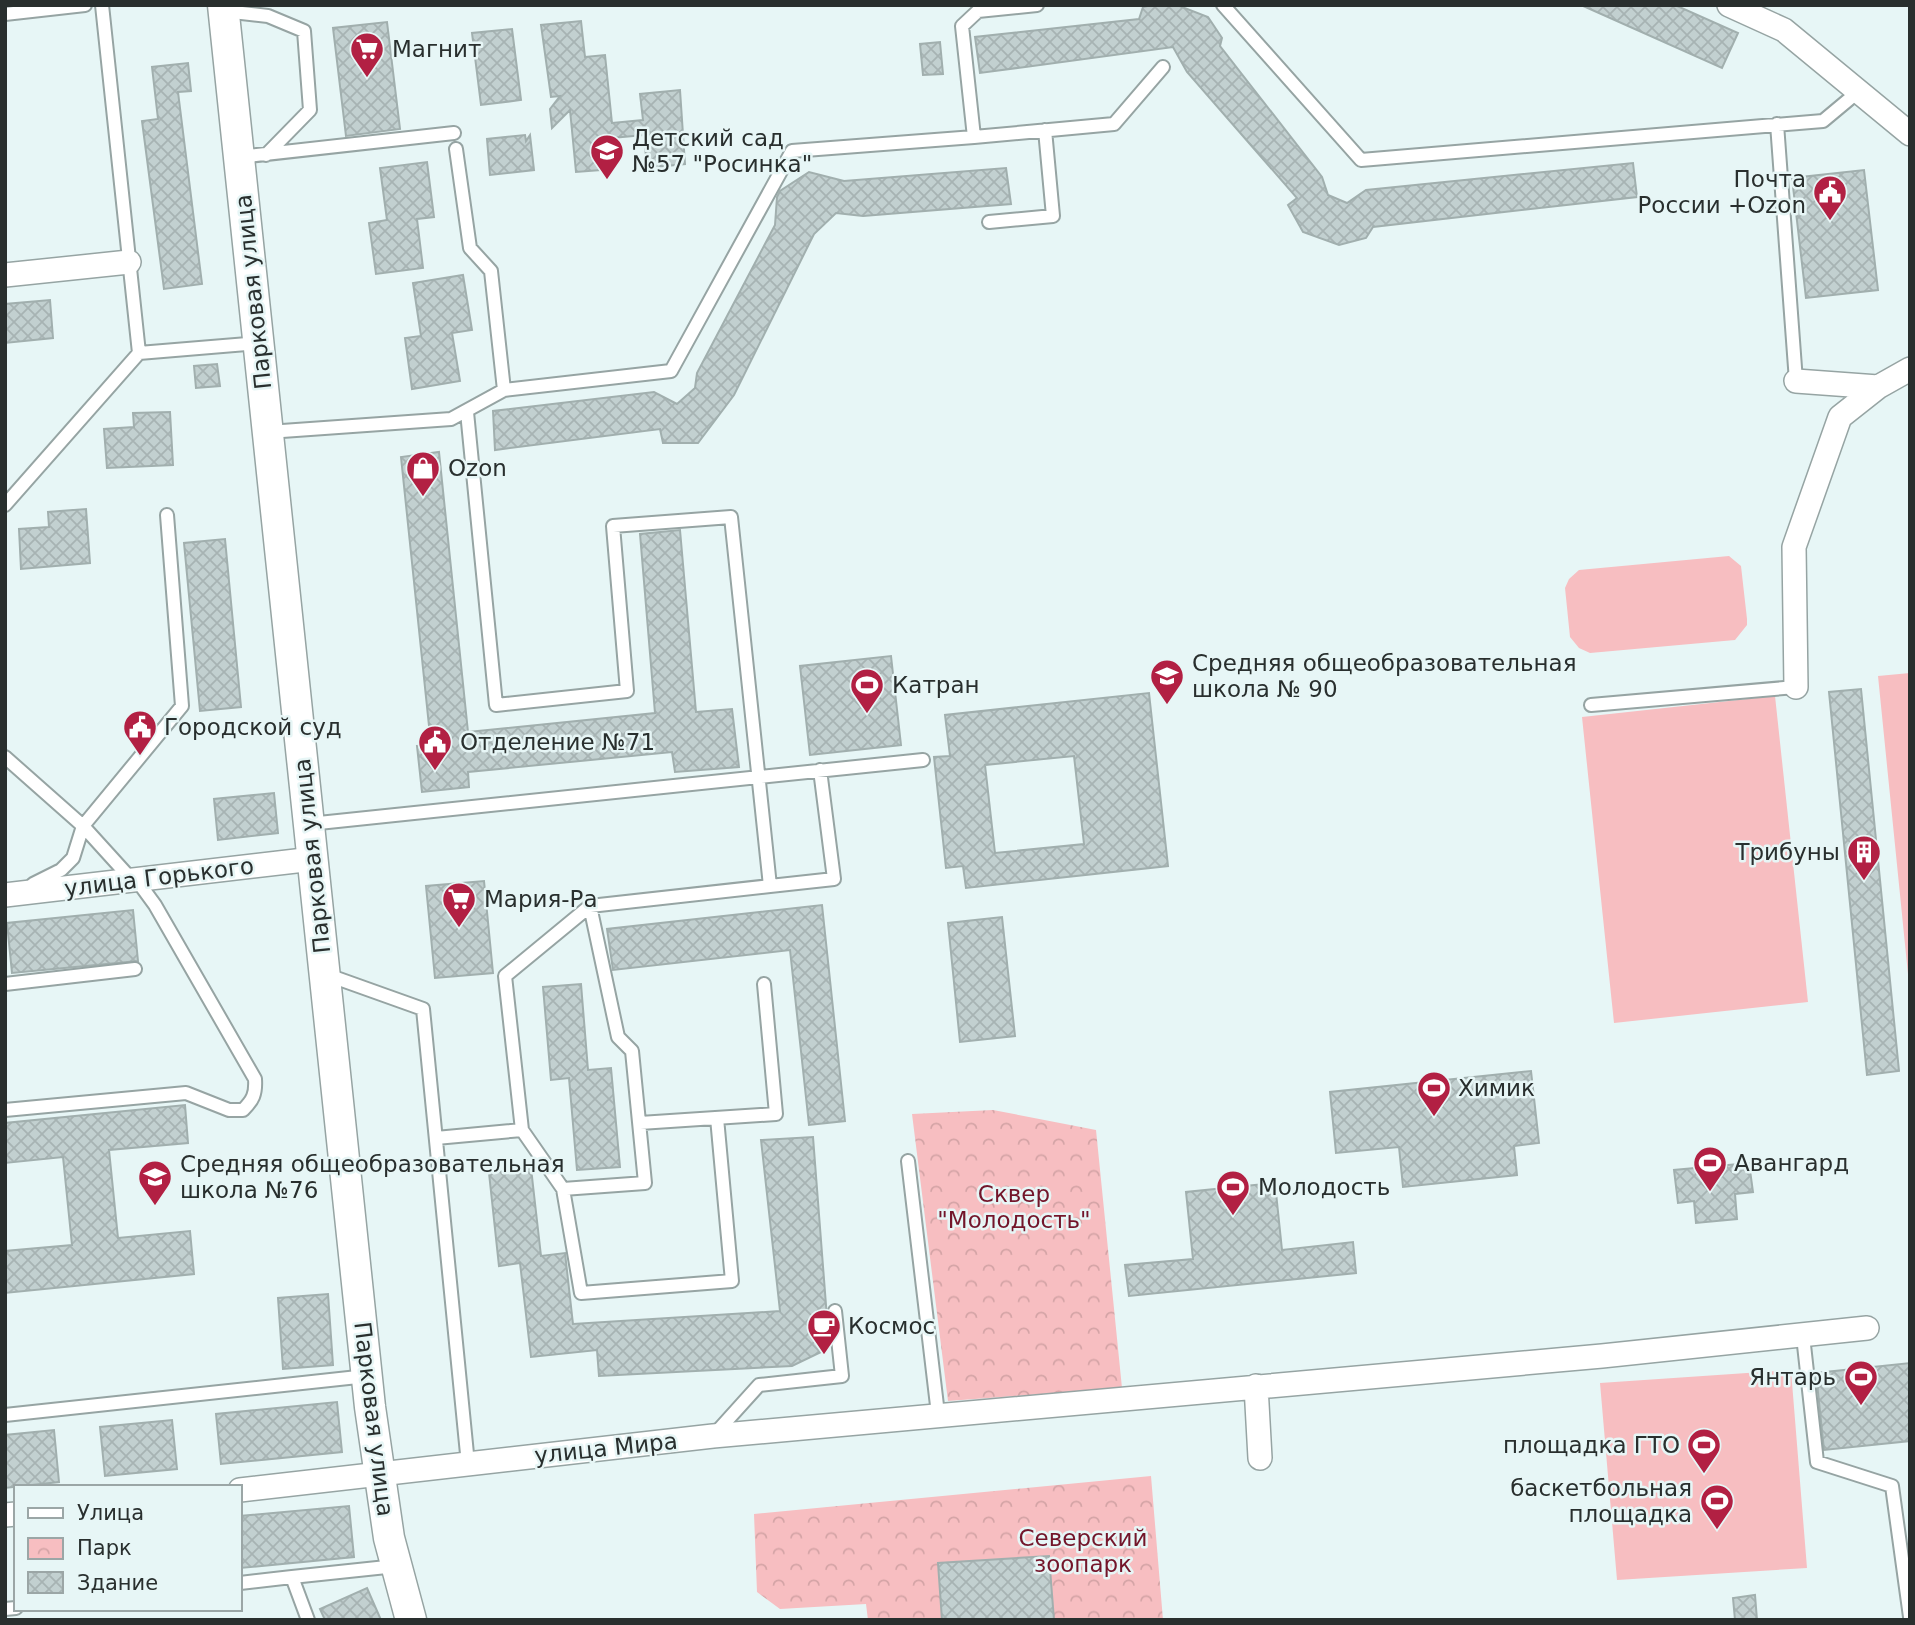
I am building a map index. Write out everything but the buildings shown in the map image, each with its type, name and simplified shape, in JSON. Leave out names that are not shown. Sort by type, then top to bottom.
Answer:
[{"type":"street","points":[[1729,5],[1784,30],[1910,134]]},
{"type":"street","name":"Парковая улица","points":[[224,8],[253,156],[259,343],[367,1376],[379,1476],[396,1566],[411,1620]]},
{"type":"street","points":[[5,275],[129,262]]},
{"type":"street","points":[[1796,687],[1794,547],[1840,417],[1878,387],[1910,369]]},
{"type":"street","points":[[1796,381],[1878,387]]},
{"type":"street","name":"улица Горького","points":[[5,893],[313,859]]},
{"type":"street","name":"улица Мира","points":[[242,1490],[713,1436],[1867,1328]]},
{"type":"street","points":[[1256,1386],[1260,1458]]},
{"type":"lane","points":[[5,14],[85,5]]},
{"type":"lane","points":[[102,5],[139,353]]},
{"type":"lane","points":[[974,137],[962,26],[978,11],[1037,5]]},
{"type":"lane","points":[[1223,5],[1361,160],[1823,121],[1859,91]]},
{"type":"lane","points":[[224,8],[268,16],[304,31],[310,110],[253,156]]},
{"type":"lane","points":[[268,432],[451,419],[503,390],[671,371],[792,150],[1114,124],[1163,67]]},
{"type":"lane","points":[[1777,124],[1796,381]]},
{"type":"lane","points":[[989,222],[1053,216],[1045,130]]},
{"type":"lane","points":[[253,156],[454,133]]},
{"type":"lane","points":[[456,149],[470,248],[491,271],[503,390]]},
{"type":"lane","points":[[5,505],[139,353],[259,343]]},
{"type":"lane","points":[[467,412],[496,705],[626,691],[613,526],[731,517],[770,886]]},
{"type":"lane","points":[[5,893],[43,881],[61,870],[73,858],[83,826],[182,706],[167,515]]},
{"type":"lane","points":[[1591,705],[1796,687]]},
{"type":"lane","points":[[5,757],[83,826],[155,905],[255,1079],[256,1091],[243,1110],[229,1110],[186,1093],[5,1111]]},
{"type":"lane","points":[[309,824],[923,760]]},
{"type":"lane","points":[[717,1118],[732,1281],[581,1293],[563,1189],[522,1130],[505,975],[590,906],[834,879],[820,770]]},
{"type":"lane","points":[[563,1189],[645,1183],[632,1051],[618,1037],[590,906]]},
{"type":"lane","points":[[5,984],[135,969]]},
{"type":"lane","points":[[325,974],[423,1009],[468,1464]]},
{"type":"lane","points":[[640,1123],[776,1114],[764,984]]},
{"type":"lane","points":[[436,1138],[522,1130]]},
{"type":"lane","points":[[908,1161],[938,1414]]},
{"type":"lane","points":[[713,1436],[759,1385],[842,1376],[835,1311]]},
{"type":"lane","points":[[1803,1336],[1817,1462],[1892,1486],[1910,1617]]},
{"type":"lane","points":[[5,1415],[154,1402],[367,1376]]},
{"type":"lane","points":[[242,1583],[396,1566]]},
{"type":"lane","points":[[292,1577],[307,1620]]},
{"type":"green space","points":[[1729,556],[1741,566],[1747,619],[1747,625],[1735,640],[1590,653],[1579,648],[1570,637],[1565,588],[1569,579],[1579,570]]},
{"type":"green space","points":[[1910,673],[1910,994],[1878,676]]},
{"type":"green space","points":[[1775,696],[1808,1002],[1614,1023],[1582,717]]},
{"type":"green space","name":"Сквер \"Молодость\"","points":[[993,1110],[1096,1130],[1122,1388],[948,1401],[912,1114]]},
{"type":"green space","name":"площадка ГТО","points":[[1791,1370],[1807,1568],[1617,1580],[1600,1383]]},
{"type":"green space","name":"Северский зоопарк","points":[[1151,1476],[1163,1620],[868,1620],[866,1604],[780,1609],[757,1592],[754,1514]]},
{"type":"place","name":"Магнит","points":[[367,79]]},
{"type":"place","name":"Детский сад №57 \"Росинка\"","points":[[607,181]]},
{"type":"place","name":"Почта России +Ozon","points":[[1830,222]]},
{"type":"place","name":"Ozon","points":[[423,498]]},
{"type":"place","name":"Средняя общеобразовательная школа № 90","points":[[1167,706]]},
{"type":"place","name":"Катран","points":[[867,715]]},
{"type":"place","name":"Городской суд","points":[[140,757]]},
{"type":"place","name":"Отделение №71","points":[[435,772]]},
{"type":"place","name":"Трибуны","points":[[1864,882]]},
{"type":"place","name":"Мария-Ра","points":[[459,929]]},
{"type":"place","name":"Химик","points":[[1434,1118]]},
{"type":"place","name":"Авангард","points":[[1710,1193]]},
{"type":"place","name":"Средняя общеобразовательная школа №76","points":[[155,1207]]},
{"type":"place","name":"Молодость","points":[[1233,1217]]},
{"type":"place","name":"Космос","points":[[824,1356]]},
{"type":"place","name":"Янтарь","points":[[1861,1407]]},
{"type":"place","name":"площадка ГТО","points":[[1704,1475]]},
{"type":"place","name":"баскетбольная площадка","points":[[1717,1531]]}]
